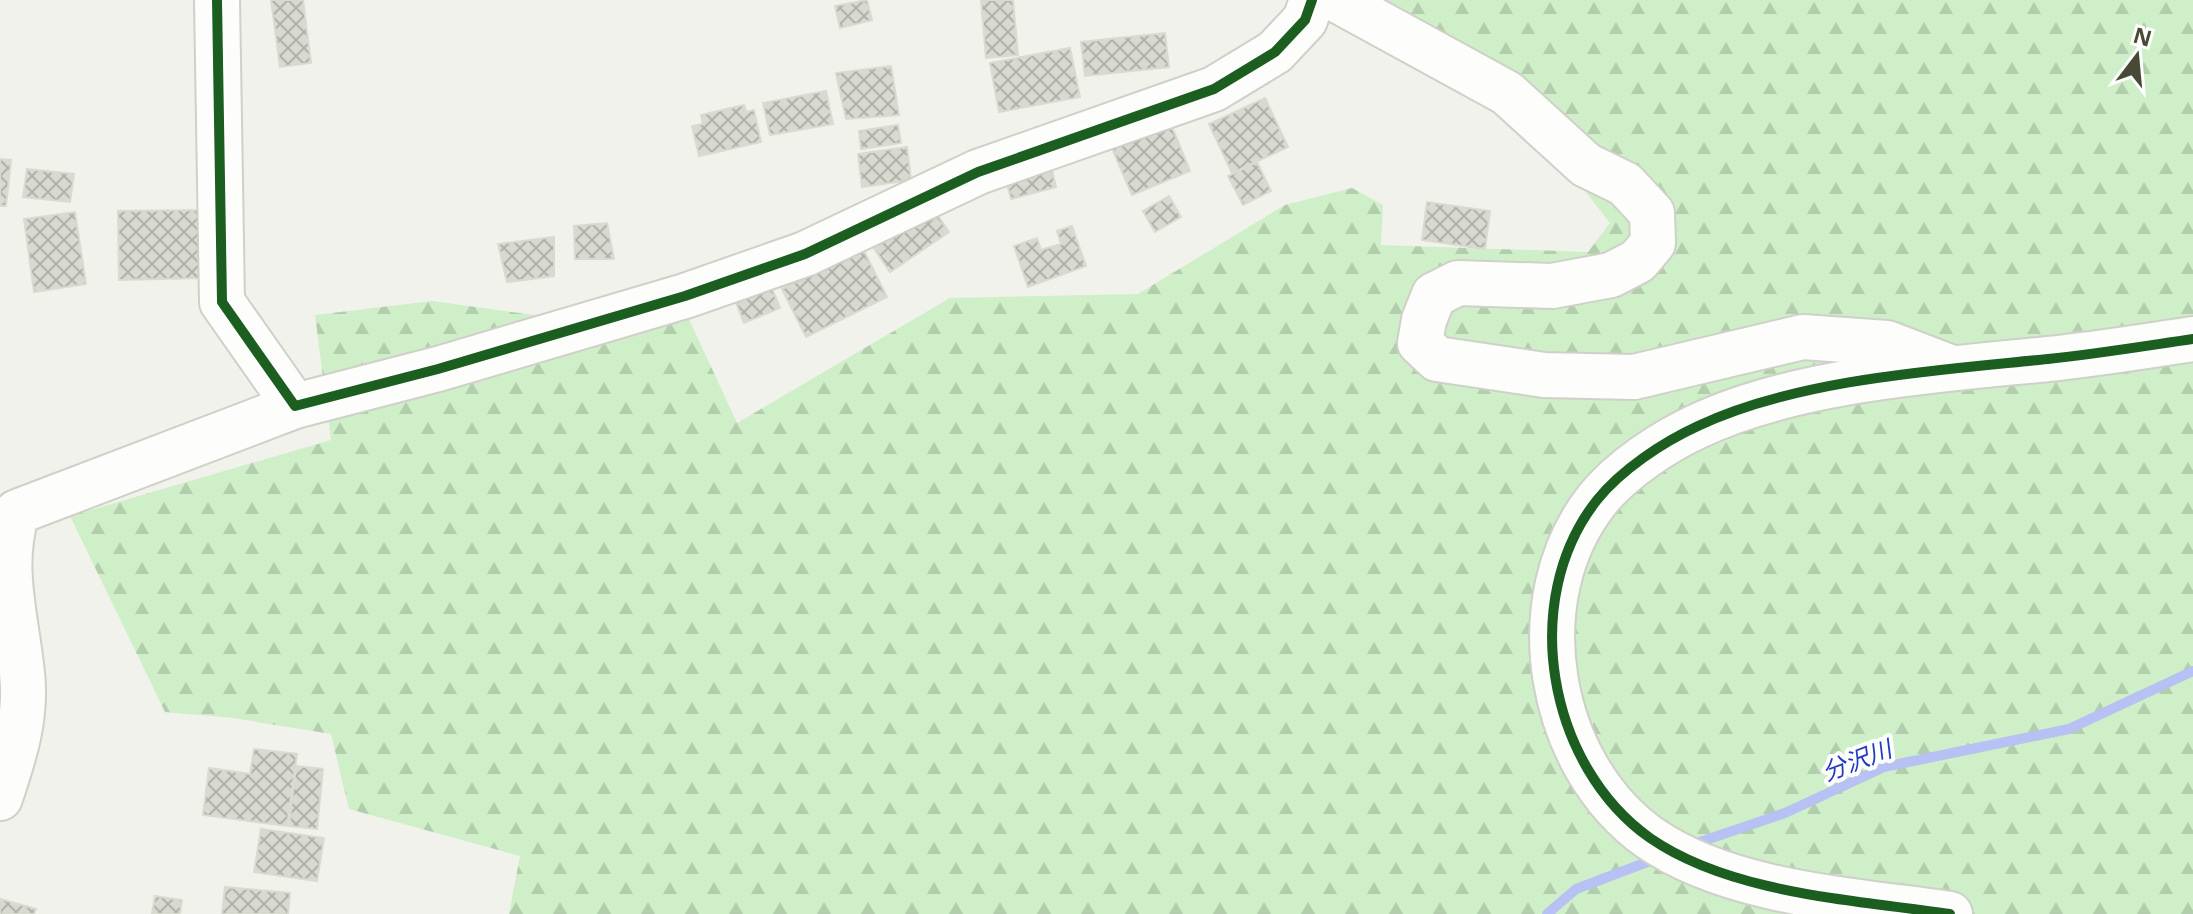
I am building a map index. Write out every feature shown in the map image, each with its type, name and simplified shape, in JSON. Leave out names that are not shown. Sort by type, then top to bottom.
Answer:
[{"type":"street","points":[[217,0],[222,302],[295,406]]},
{"type":"street","points":[[0,798],[22,731],[22,673],[1,570],[6,533],[17,512],[295,406],[438,369],[523,341],[685,296],[805,254],[978,172],[1214,89],[1275,52],[1305,20],[1312,0]]},
{"type":"street","points":[[1337,0],[1507,93],[1586,165],[1625,184],[1652,213],[1653,243],[1638,261],[1611,275],[1552,286],[1458,283],[1434,295],[1424,320],[1420,343],[1437,359],[1544,375],[1634,377],[1803,337],[1887,343],[1948,367]]},
{"type":"street","points":[[1950,914],[1738,879],[1685,857],[1649,837],[1606,796],[1576,749],[1557,692],[1551,617],[1571,544],[1597,500],[1632,466],[1698,426],[1783,397],[1948,367],[2050,359],[2193,339]]},
{"type":"green space","points":[[1386,0],[2193,0],[2193,914],[509,914],[520,856],[349,809],[331,734],[233,718],[165,712],[70,516],[331,440],[315,315],[432,301],[534,315],[689,319],[737,423],[950,298],[1138,294],[1285,205],[1352,188],[1383,205],[1381,245],[1588,252],[1610,223],[1564,164]]},
{"type":"building","points":[[271,0],[303,0],[311,63],[280,67]]},
{"type":"building","points":[[867,0],[872,20],[840,28],[835,6]]},
{"type":"building","points":[[981,0],[1013,0],[1018,55],[986,58]]},
{"type":"building","points":[[1165,33],[1169,67],[1085,76],[1081,42]]},
{"type":"building","points":[[1070,48],[1080,97],[999,112],[990,63]]},
{"type":"building","points":[[891,66],[899,115],[846,119],[836,73]]},
{"type":"building","points":[[826,91],[833,124],[770,135],[763,103]]},
{"type":"building","points":[[1265,98],[1288,147],[1232,173],[1209,124]]},
{"type":"building","points":[[744,105],[746,112],[754,110],[761,142],[699,156],[692,126],[703,124],[701,115]]},
{"type":"building","points":[[1170,122],[1190,171],[1132,195],[1111,146]]},
{"type":"building","points":[[898,125],[901,143],[861,149],[859,131]]},
{"type":"building","points":[[907,147],[911,180],[862,187],[858,154]]},
{"type":"building","points":[[0,159],[11,160],[6,206],[0,206]]},
{"type":"building","points":[[1257,162],[1271,191],[1243,205],[1228,176]]},
{"type":"building","points":[[1051,166],[1056,187],[1011,199],[1005,177]]},
{"type":"building","points":[[27,169],[74,174],[70,202],[23,197]]},
{"type":"building","points":[[1169,196],[1181,217],[1155,232],[1143,211]]},
{"type":"building","points":[[1427,202],[1490,211],[1485,249],[1422,240]]},
{"type":"building","points":[[930,204],[949,232],[890,272],[871,244]]},
{"type":"building","points":[[202,210],[203,278],[119,280],[118,211]]},
{"type":"building","points":[[75,212],[86,284],[34,292],[24,219]]},
{"type":"building","points":[[607,223],[614,259],[575,259],[574,226]]},
{"type":"building","points":[[1072,226],[1086,266],[1028,287],[1014,246],[1037,238],[1041,250],[1061,244],[1057,231]]},
{"type":"building","points":[[554,237],[554,276],[507,282],[498,244]]},
{"type":"building","points":[[863,249],[887,297],[806,337],[782,289]]},
{"type":"building","points":[[771,286],[780,308],[744,323],[735,300]]},
{"type":"building","points":[[254,749],[297,754],[287,826],[203,815],[209,768],[250,774]]},
{"type":"building","points":[[296,766],[323,769],[317,829],[289,826]]},
{"type":"building","points":[[261,829],[324,838],[317,881],[254,872]]},
{"type":"building","points":[[225,887],[290,893],[288,914],[222,914]]},
{"type":"building","points":[[155,896],[182,900],[180,914],[152,914]]},
{"type":"building","points":[[0,899],[36,909],[34,914],[0,914]]},
{"type":"waterway","name":"分沢川","points":[[1691,845],[1785,813],[1884,767],[2069,729],[2193,671]]},
{"type":"waterway","name":"分沢川","points":[[1547,914],[1576,889],[1658,858]]},
{"type":"cycle path","points":[[217,0],[222,302],[295,406],[438,369],[685,296],[805,254],[978,172],[1214,89],[1275,52],[1305,20],[1312,0]]},
{"type":"cycle path","points":[[1950,914],[1795,892],[1718,872],[1682,857],[1650,838],[1615,807],[1588,769],[1568,726],[1556,680],[1552,632],[1558,585],[1572,540],[1597,500],[1630,468],[1685,433],[1737,410],[1779,397],[1870,379],[2085,355],[2193,339]]}]
